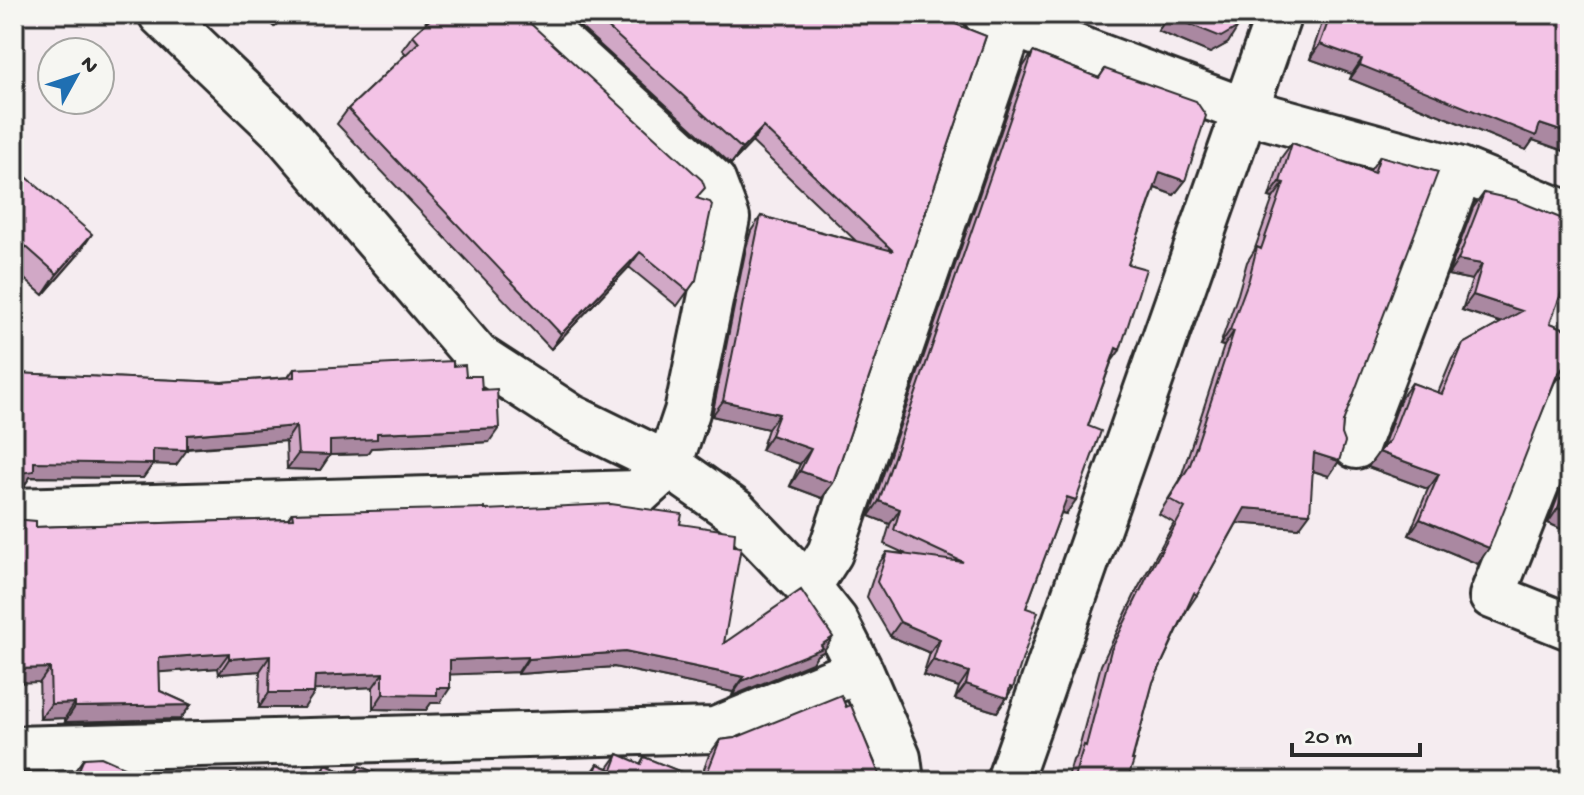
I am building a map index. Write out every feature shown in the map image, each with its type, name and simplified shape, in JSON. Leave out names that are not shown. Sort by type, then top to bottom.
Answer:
[{"type":"street","points":[[161,14],[281,129],[477,356],[571,417],[669,465],[736,512],[808,587],[835,621],[898,758],[901,781]]},
{"type":"street","points":[[14,511],[638,493],[669,465],[687,412],[727,218],[713,181],[529,14]]},
{"type":"street","points":[[1009,781],[1279,14]]},
{"type":"street","points":[[808,587],[830,553],[1004,17],[1246,111],[1461,170],[1570,215]]},
{"type":"street","points":[[1356,446],[1461,170]]},
{"type":"street","points":[[1570,399],[1492,596],[1570,627]]},
{"type":"street","points":[[14,749],[715,730],[860,670]]},
{"type":"building","points":[[436,14],[520,14],[702,180],[705,188],[696,198],[712,205],[696,280],[688,291],[640,252],[561,334],[348,109],[419,42],[413,35]]},
{"type":"building","points":[[593,14],[930,14],[986,36],[833,483],[800,471],[811,449],[771,435],[779,414],[723,401],[761,216],[893,251],[763,127],[742,149]]},
{"type":"building","points":[[1170,14],[1243,14],[1238,27],[1221,37]]},
{"type":"building","points":[[1331,14],[1570,14],[1570,134],[1540,124],[1536,136],[1360,65],[1362,59],[1320,44]]},
{"type":"building","points":[[1033,52],[1099,78],[1105,69],[1196,101],[1206,116],[1185,181],[1160,172],[1128,264],[1146,269],[1120,350],[1116,348],[1088,426],[1101,431],[1076,500],[1067,497],[1026,608],[1038,612],[1007,698],[966,684],[969,672],[933,660],[940,639],[900,622],[877,582],[887,552],[963,562],[894,530],[900,509],[879,501]]},
{"type":"building","points":[[1292,143],[1374,173],[1380,156],[1438,172],[1343,422],[1345,442],[1339,461],[1314,453],[1310,513],[1245,508],[1197,595],[1194,593],[1153,682],[1127,781],[1073,781],[1086,746],[1111,650],[1185,508],[1169,499],[1190,465],[1234,331],[1230,330],[1257,247],[1261,249],[1284,183],[1280,182]]},
{"type":"building","points":[[14,166],[92,234],[57,274],[14,236]]},
{"type":"building","points":[[1484,193],[1516,200],[1570,222],[1570,270],[1550,323],[1570,331],[1570,362],[1557,375],[1489,548],[1420,519],[1439,474],[1379,452],[1390,440],[1412,383],[1442,394],[1463,344],[1522,311],[1473,295],[1482,264],[1458,260]]},
{"type":"building","points":[[453,361],[453,366],[465,365],[466,376],[481,376],[482,390],[497,389],[499,428],[377,433],[377,439],[330,441],[330,455],[298,454],[296,426],[187,435],[187,450],[153,449],[153,464],[34,462],[34,471],[14,474],[14,373],[222,382],[294,377],[294,369]]},
{"type":"building","points":[[1570,478],[1570,514],[1558,508]]},
{"type":"building","points":[[611,504],[682,514],[680,524],[735,532],[734,546],[741,547],[724,643],[801,590],[833,637],[821,645],[823,648],[742,681],[744,677],[625,652],[528,659],[450,660],[450,688],[437,688],[437,695],[383,694],[383,673],[315,676],[314,693],[269,693],[270,656],[229,659],[229,653],[159,658],[160,691],[191,705],[75,707],[75,703],[51,704],[50,668],[14,669],[14,519],[36,521],[36,527],[293,519],[292,513],[485,510]]},
{"type":"building","points":[[841,695],[846,707],[851,705],[882,781],[704,781],[720,740],[735,738]]},
{"type":"building","points":[[618,754],[641,764],[644,757],[704,781],[591,781],[598,764],[612,770]]},
{"type":"building","points":[[101,757],[155,781],[74,781],[84,758]]},
{"type":"building","points":[[326,765],[354,777],[359,766],[395,781],[320,781]]},
{"type":"building","points":[[288,772],[310,781],[285,781]]},
{"type":"building","points":[[231,774],[247,781],[228,781]]},
{"type":"building","points":[[257,775],[270,781],[255,781]]}]
